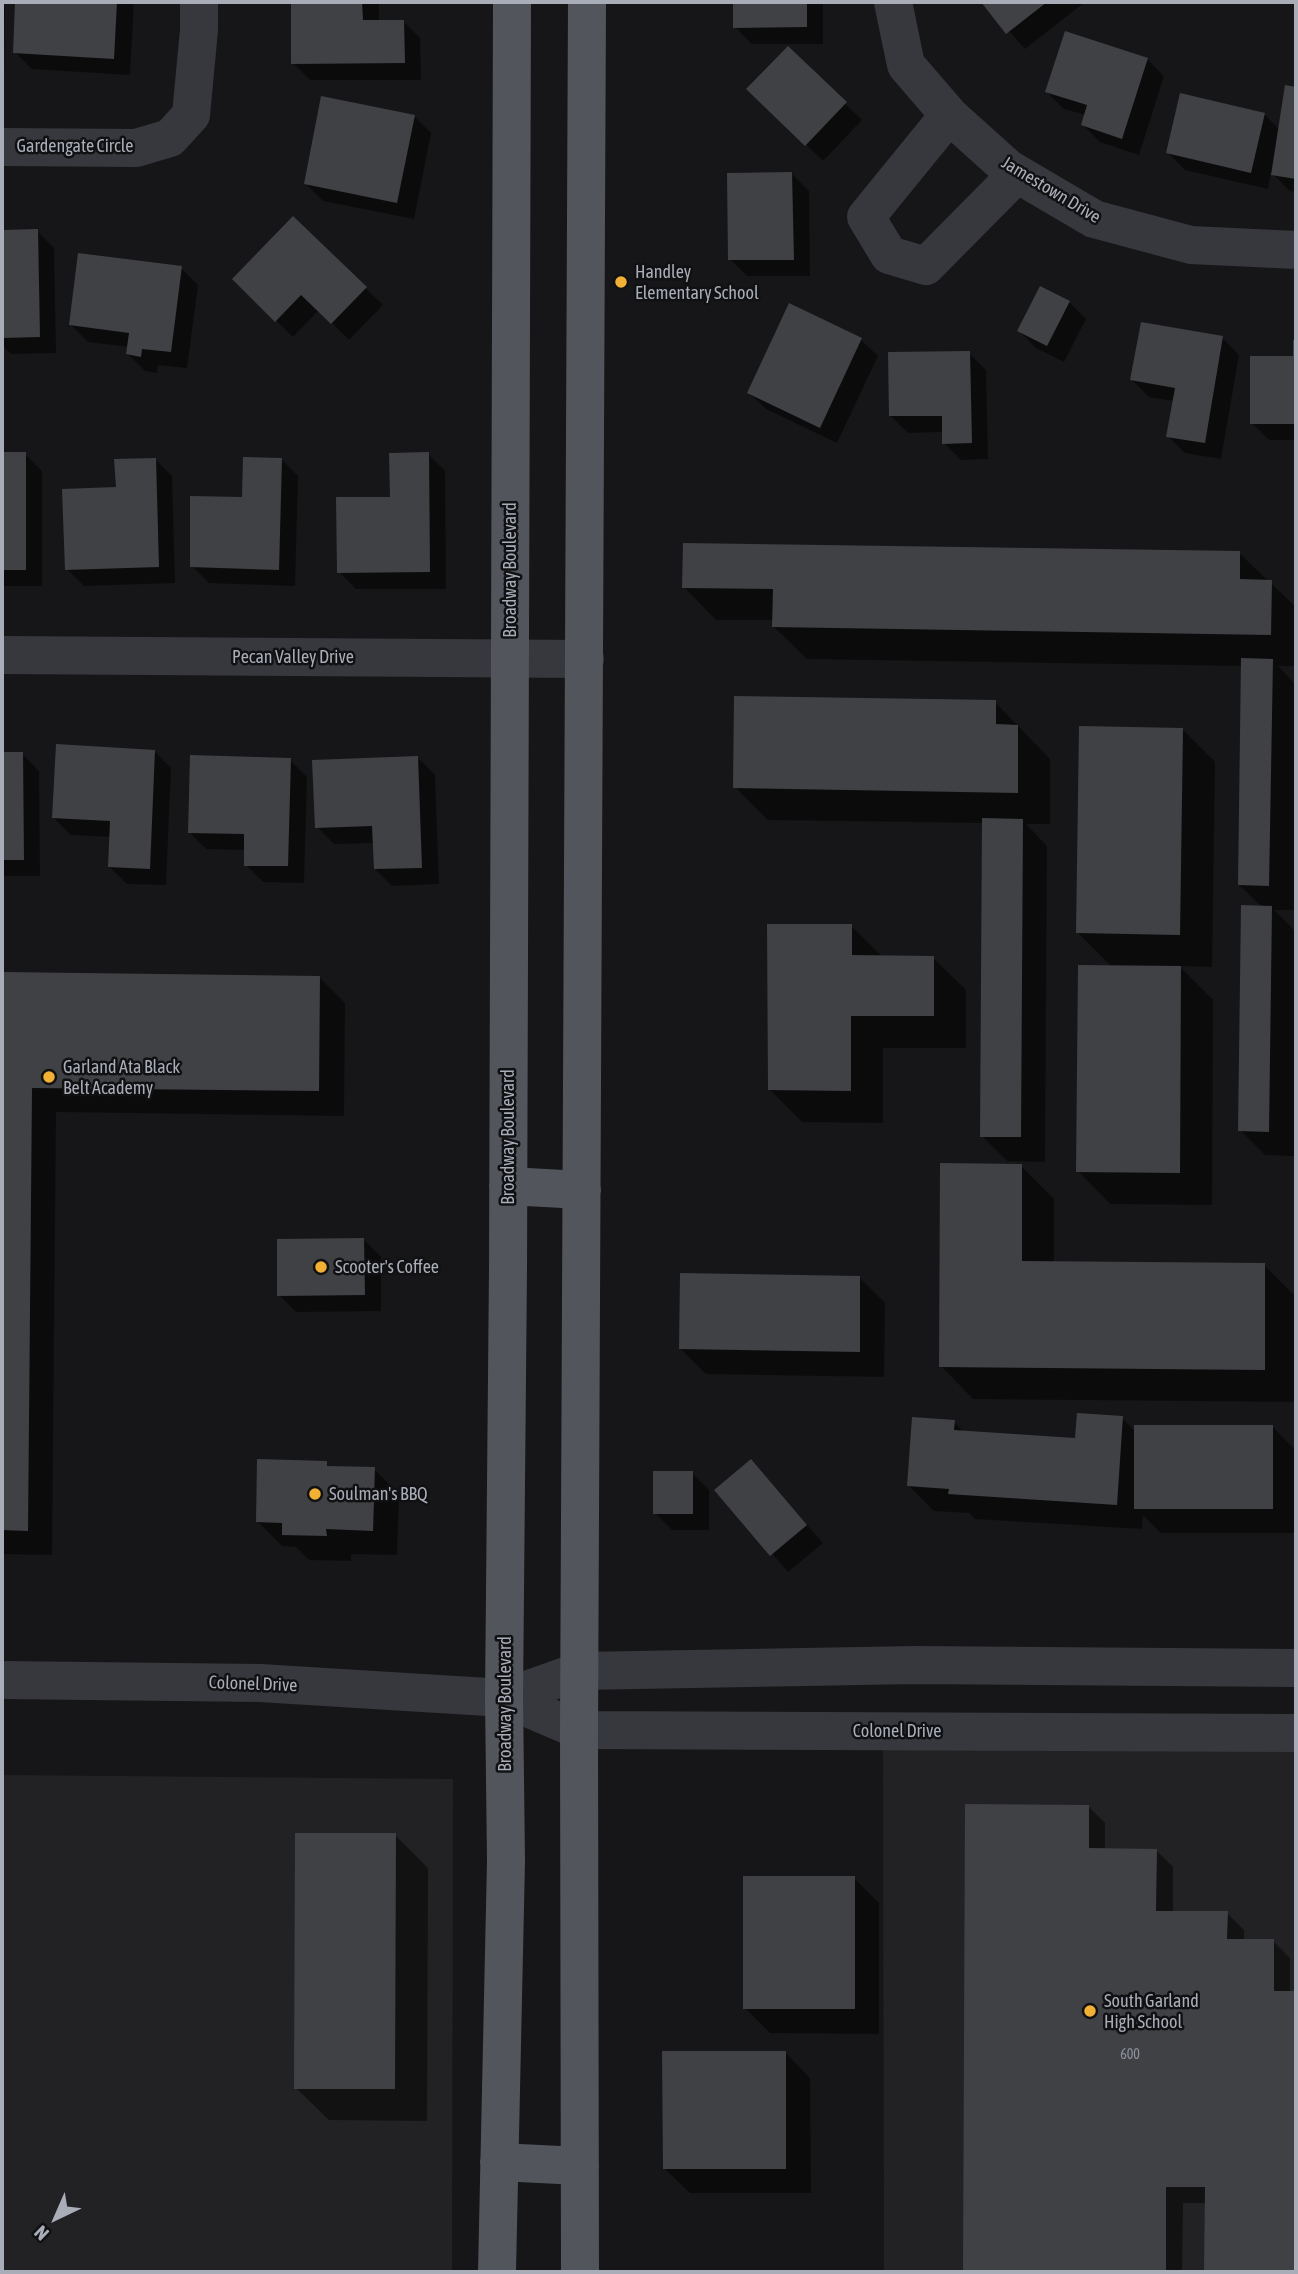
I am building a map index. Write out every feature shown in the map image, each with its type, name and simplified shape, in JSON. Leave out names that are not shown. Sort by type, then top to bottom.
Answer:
[{"type":"main road","name":"Broadway Boulevard","points":[[496,2272],[506,1861],[504,1698],[512,2]]},
{"type":"main road","points":[[580,2272],[579,1730],[587,2]]},
{"type":"main road","points":[[508,1186],[582,1190]]},
{"type":"main road","points":[[499,2162],[580,2166]]},
{"type":"street","name":"Gardengate Circle","points":[[2,146],[136,148],[170,138],[191,115],[199,2]]},
{"type":"street","name":"Jamestown Drive","points":[[893,2],[906,65],[949,115],[1017,174],[1094,219],[1191,245],[1296,250]]},
{"type":"street","points":[[949,115],[866,217],[889,255],[926,266],[1017,174]]},
{"type":"street","name":"Pecan Valley Drive","points":[[2,655],[585,659]]},
{"type":"street","name":"Colonel Drive","points":[[504,1698],[580,1671],[916,1665],[1296,1668]]},
{"type":"street","name":"Colonel Drive","points":[[2,1680],[260,1682],[504,1698],[579,1730],[1296,1733]]},
{"type":"shaded area","name":"South Garland High School","points":[[883,1750],[1296,1750],[1296,2272],[884,2272]]},
{"type":"shaded area","points":[[2,1775],[453,1779],[452,2272],[2,2272]]},
{"type":"building","points":[[15,2],[117,2],[114,59],[13,53]]},
{"type":"building","points":[[291,2],[362,2],[363,20],[404,20],[405,63],[291,64]]},
{"type":"building","points":[[733,2],[807,2],[807,27],[733,28]]},
{"type":"building","points":[[981,2],[1047,2],[1006,34]]},
{"type":"building","points":[[1065,31],[1148,58],[1122,139],[1081,125],[1087,105],[1045,92]]},
{"type":"building","points":[[788,46],[847,102],[805,146],[746,89]]},
{"type":"building","points":[[1285,85],[1296,87],[1296,179],[1271,175]]},
{"type":"building","points":[[1180,93],[1265,113],[1251,173],[1166,153]]},
{"type":"building","points":[[321,96],[415,115],[397,203],[304,184]]},
{"type":"building","points":[[792,172],[794,260],[728,260],[727,173]]},
{"type":"building","points":[[293,216],[367,287],[331,324],[301,295],[275,322],[232,279]]},
{"type":"building","points":[[38,229],[40,337],[2,338],[2,230]]},
{"type":"building","points":[[78,253],[182,266],[171,352],[142,349],[141,357],[126,354],[129,333],[69,325]]},
{"type":"building","points":[[1040,286],[1070,301],[1047,346],[1017,331]]},
{"type":"building","points":[[789,303],[862,338],[820,428],[747,393]]},
{"type":"building","points":[[1141,322],[1223,336],[1205,443],[1166,437],[1175,388],[1130,380]]},
{"type":"building","points":[[1293,340],[1296,340],[1296,424],[1250,424],[1250,356],[1293,356]]},
{"type":"building","points":[[970,351],[972,443],[942,444],[942,416],[889,416],[888,352]]},
{"type":"building","points":[[2,452],[26,452],[26,570],[2,570]]},
{"type":"building","points":[[429,452],[430,572],[337,573],[336,497],[390,497],[389,453]]},
{"type":"building","points":[[243,457],[282,458],[279,570],[190,567],[190,496],[242,497]]},
{"type":"building","points":[[156,458],[159,567],[65,570],[62,489],[116,487],[114,459]]},
{"type":"building","points":[[683,543],[1240,551],[1240,579],[1272,580],[1271,635],[772,627],[773,589],[682,588]]},
{"type":"building","points":[[1241,658],[1273,659],[1269,886],[1238,885]]},
{"type":"building","points":[[734,696],[996,700],[996,724],[1018,725],[1018,793],[733,788]]},
{"type":"building","points":[[1079,726],[1183,728],[1180,935],[1076,933]]},
{"type":"building","points":[[56,744],[155,750],[150,869],[108,867],[110,821],[52,818]]},
{"type":"building","points":[[2,752],[23,752],[24,860],[2,860]]},
{"type":"building","points":[[190,755],[291,758],[288,866],[244,866],[244,834],[188,833]]},
{"type":"building","points":[[418,756],[422,868],[374,869],[372,826],[315,828],[312,760]]},
{"type":"building","points":[[982,818],[1023,819],[1021,1137],[980,1137]]},
{"type":"building","points":[[1241,905],[1272,906],[1269,1132],[1238,1131]]},
{"type":"building","points":[[767,924],[852,924],[852,955],[934,956],[934,1016],[851,1016],[851,1091],[768,1090]]},
{"type":"building","points":[[1078,965],[1181,966],[1180,1173],[1076,1172]]},
{"type":"building","points":[[2,972],[320,976],[319,1091],[32,1088],[28,1531],[2,1530]]},
{"type":"building","points":[[940,1163],[1022,1164],[1022,1261],[1265,1263],[1265,1370],[939,1367]]},
{"type":"building","name":"Scooter's Coffee","points":[[364,1238],[365,1295],[277,1296],[277,1239]]},
{"type":"building","points":[[680,1273],[860,1276],[860,1352],[679,1349]]},
{"type":"building","points":[[1077,1413],[1123,1416],[1117,1505],[948,1494],[949,1489],[907,1486],[912,1417],[955,1420],[954,1430],[1075,1438]]},
{"type":"building","points":[[1134,1425],[1273,1425],[1273,1509],[1134,1509]]},
{"type":"building","name":"Soulman's BBQ","points":[[257,1459],[327,1461],[327,1466],[375,1467],[373,1531],[326,1529],[327,1536],[282,1535],[282,1523],[256,1522]]},
{"type":"building","points":[[751,1459],[807,1525],[770,1556],[714,1490]]},
{"type":"building","points":[[653,1471],[693,1471],[693,1514],[653,1514]]},
{"type":"building","name":"South Garland High School","points":[[965,1804],[1089,1805],[1089,1848],[1157,1849],[1156,1911],[1228,1911],[1227,1939],[1274,1939],[1274,1991],[1296,1991],[1296,2272],[1204,2272],[1205,2187],[1166,2187],[1166,2272],[963,2272]]},
{"type":"building","points":[[295,1833],[396,1833],[395,2089],[294,2089]]},
{"type":"building","points":[[743,1876],[855,1876],[855,2009],[743,2009]]},
{"type":"building","points":[[662,2051],[786,2051],[786,2169],[663,2169]]},
{"type":"place","name":"Handley Elementary School","points":[[621,282]]},
{"type":"place","name":"Garland Ata Black Belt Academy","points":[[49,1077]]},
{"type":"place","name":"Scooter's Coffee","points":[[321,1267]]},
{"type":"place","name":"Soulman's BBQ","points":[[315,1494]]},
{"type":"place","name":"South Garland High School","points":[[1090,2011]]}]
